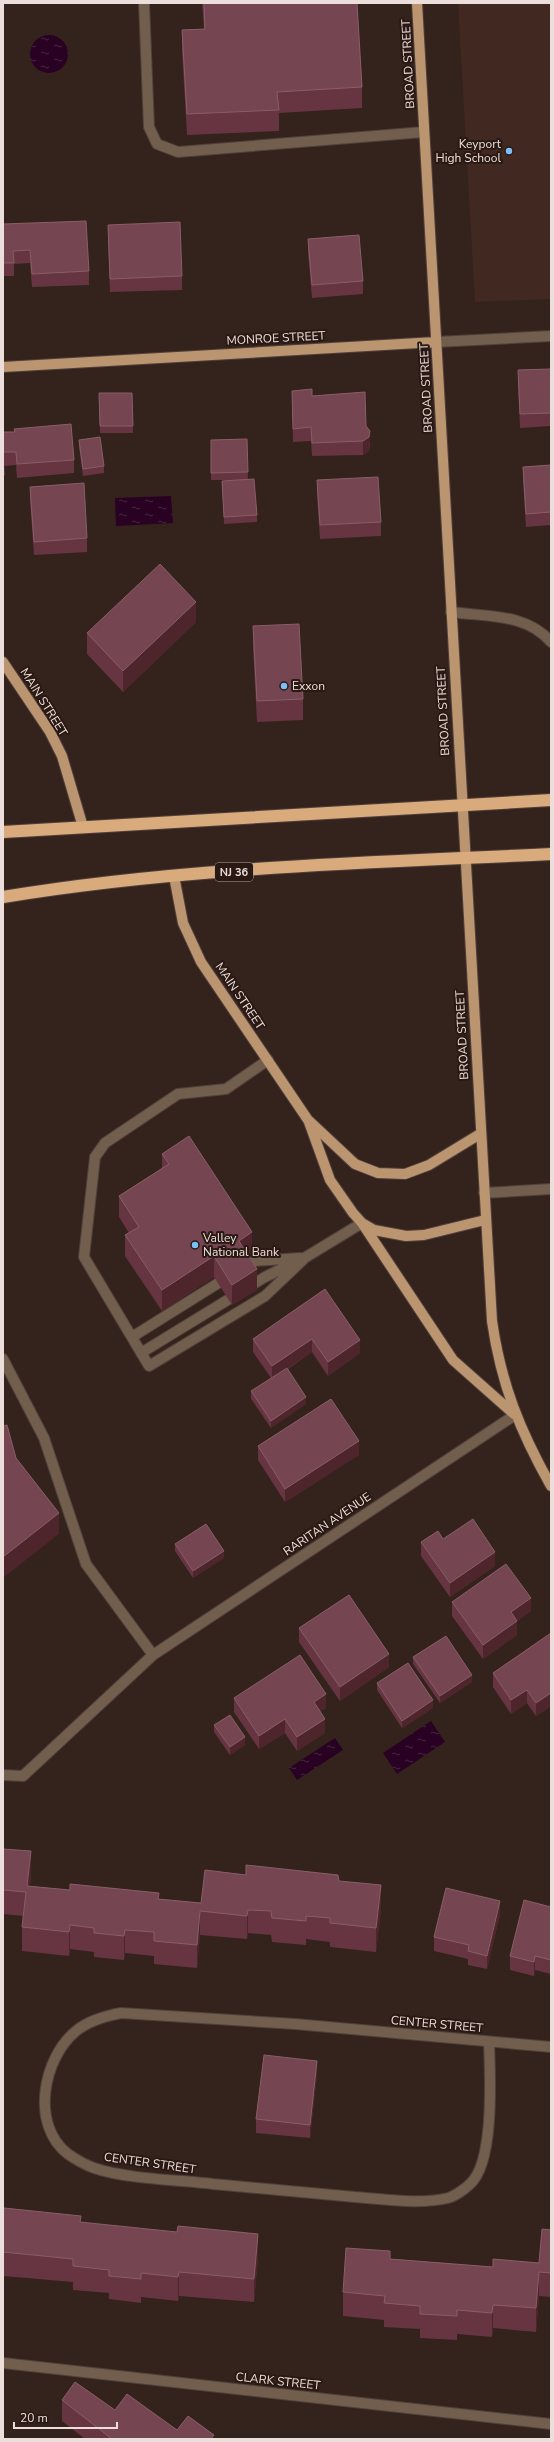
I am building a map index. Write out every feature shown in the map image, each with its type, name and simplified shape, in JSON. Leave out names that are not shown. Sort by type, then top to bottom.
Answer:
[{"type":"highway","points":[[3,832],[551,800]]},
{"type":"highway","name":"NJ 36","points":[[3,897],[77,886],[174,876],[551,854]]},
{"type":"main road","name":"BROAD STREET","points":[[418,3],[485,1220],[492,1321],[497,1355],[515,1415]]},
{"type":"main road","name":"MONROE STREET","points":[[3,368],[436,342]]},
{"type":"main road","name":"MAIN STREET","points":[[3,662],[50,732],[62,756],[83,827]]},
{"type":"main road","name":"MAIN STREET","points":[[174,876],[183,923],[195,950],[308,1120],[355,1164],[378,1173],[405,1174],[429,1165],[480,1134]]},
{"type":"main road","name":"MAIN STREET","points":[[308,1120],[330,1180],[362,1223],[386,1234],[406,1236],[441,1232],[485,1220]]},
{"type":"main road","points":[[362,1223],[453,1360],[515,1415],[551,1486]]},
{"type":"street","points":[[144,3],[150,127],[157,144],[178,152],[424,132]]},
{"type":"street","name":"MONROE STREET","points":[[436,342],[551,336]]},
{"type":"street","points":[[451,612],[521,620],[541,630],[551,642]]},
{"type":"street","points":[[268,1060],[226,1089],[178,1094],[105,1143],[95,1157],[84,1257],[149,1366],[265,1296],[306,1257]]},
{"type":"street","points":[[484,1193],[551,1189]]},
{"type":"street","points":[[141,1353],[265,1277],[306,1257],[362,1223]]},
{"type":"street","points":[[132,1337],[254,1262],[306,1257]]},
{"type":"street","points":[[3,1359],[44,1438],[86,1564],[153,1655]]},
{"type":"street","name":"RARITAN AVENUE","points":[[3,1775],[23,1776],[153,1655],[515,1415]]},
{"type":"street","name":"CENTER STREET","points":[[489,2042],[490,2110],[485,2148],[471,2183],[450,2198],[406,2201],[327,2195],[136,2176],[94,2168],[67,2153],[51,2132],[46,2113],[46,2084],[53,2061],[62,2046],[77,2030],[103,2016],[120,2013],[295,2024],[551,2047]]},
{"type":"street","name":"CLARK STREET","points":[[3,2363],[551,2424]]},
{"type":"shaded area","name":"Keyport High School","points":[[458,3],[551,3],[551,299],[475,302]]},
{"type":"water","points":[[45,35],[53,35],[60,38],[65,43],[68,54],[65,65],[60,70],[53,73],[45,73],[38,70],[33,65],[30,58],[30,50],[33,43],[38,38]]},
{"type":"water","points":[[171,496],[173,523],[116,526],[115,498]]},
{"type":"water","points":[[431,1721],[445,1742],[397,1774],[383,1753]]},
{"type":"water","points":[[335,1738],[343,1750],[297,1780],[289,1768]]},
{"type":"building","points":[[204,3],[357,3],[362,87],[277,92],[279,110],[187,114],[182,30],[205,29]]},
{"type":"building","points":[[86,221],[89,271],[32,274],[30,250],[13,251],[14,263],[3,263],[3,224]]},
{"type":"building","points":[[180,222],[182,276],[110,279],[108,225]]},
{"type":"building","points":[[359,235],[363,281],[312,285],[308,239]]},
{"type":"building","points":[[551,369],[551,413],[520,414],[518,370]]},
{"type":"building","points":[[312,389],[312,396],[365,392],[366,426],[370,431],[369,437],[363,441],[312,443],[311,427],[293,429],[292,391]]},
{"type":"building","points":[[99,393],[132,393],[133,426],[100,426]]},
{"type":"building","points":[[71,424],[74,460],[17,464],[16,452],[3,452],[3,432],[15,432],[14,429]]},
{"type":"building","points":[[100,437],[104,466],[83,469],[79,440]]},
{"type":"building","points":[[247,439],[248,472],[211,473],[211,440]]},
{"type":"building","points":[[3,454],[4,475],[3,475]]},
{"type":"building","points":[[551,465],[551,512],[526,514],[523,467]]},
{"type":"building","points":[[378,477],[381,522],[320,525],[317,480]]},
{"type":"building","points":[[254,479],[257,515],[224,517],[222,481]]},
{"type":"building","points":[[84,483],[87,538],[34,542],[30,487]]},
{"type":"building","points":[[160,564],[196,602],[123,671],[87,633]]},
{"type":"building","points":[[299,624],[303,699],[257,701],[253,626]]},
{"type":"building","points":[[189,1136],[252,1232],[239,1241],[257,1269],[232,1285],[214,1256],[162,1290],[125,1235],[139,1227],[119,1196],[169,1164],[162,1154]]},
{"type":"building","points":[[325,1289],[360,1340],[328,1362],[312,1339],[272,1366],[253,1339]]},
{"type":"building","points":[[287,1368],[306,1397],[271,1421],[251,1391]]},
{"type":"building","points":[[331,1399],[359,1441],[285,1489],[258,1446]]},
{"type":"building","points":[[7,1425],[16,1458],[59,1513],[3,1557],[3,1426]]},
{"type":"building","points":[[473,1519],[495,1552],[450,1583],[421,1542],[438,1531],[443,1539]]},
{"type":"building","points":[[206,1524],[224,1551],[193,1571],[175,1544]]},
{"type":"building","points":[[506,1564],[531,1598],[511,1612],[517,1621],[483,1645],[452,1602]]},
{"type":"building","points":[[349,1595],[389,1654],[340,1687],[299,1628]]},
{"type":"building","points":[[551,1633],[551,1693],[536,1703],[527,1690],[511,1700],[493,1673]]},
{"type":"building","points":[[446,1636],[472,1675],[440,1696],[413,1657]]},
{"type":"building","points":[[300,1655],[326,1694],[314,1702],[325,1719],[297,1737],[285,1719],[259,1736],[234,1698]]},
{"type":"building","points":[[408,1663],[433,1700],[402,1721],[377,1683]]},
{"type":"building","points":[[230,1715],[245,1737],[230,1747],[214,1725]]},
{"type":"building","points":[[3,1849],[31,1851],[27,1886],[70,1890],[70,1884],[159,1893],[158,1899],[201,1903],[205,1870],[246,1875],[246,1865],[338,1875],[339,1881],[381,1885],[376,1928],[330,1923],[330,1918],[306,1916],[306,1921],[272,1918],[271,1911],[248,1910],[247,1916],[200,1911],[197,1945],[154,1941],[154,1932],[125,1930],[124,1936],[94,1933],[94,1928],[70,1925],[69,1932],[22,1927],[26,1892],[3,1890]]},
{"type":"building","points":[[446,1888],[500,1901],[487,1956],[468,1951],[469,1945],[434,1937]]},
{"type":"building","points":[[524,1900],[551,1907],[551,1960],[535,1956],[534,1962],[510,1956]]},
{"type":"building","points":[[264,2055],[317,2061],[310,2125],[256,2119]]},
{"type":"building","points":[[4,2208],[81,2216],[80,2222],[177,2232],[178,2226],[258,2234],[254,2279],[179,2272],[178,2277],[141,2273],[141,2279],[109,2276],[109,2270],[73,2266],[73,2259],[3,2252]]},
{"type":"building","points":[[542,2229],[551,2230],[551,2273],[539,2272],[536,2308],[493,2305],[492,2313],[457,2310],[457,2316],[420,2314],[420,2306],[384,2303],[385,2296],[343,2292],[346,2248],[390,2251],[390,2259],[493,2267],[493,2259],[539,2263]]},
{"type":"building","points":[[75,2382],[115,2410],[127,2394],[177,2430],[188,2416],[214,2435],[211,2439],[112,2439],[62,2400]]},
{"type":"place","name":"Keyport High School","points":[[509,151]]},
{"type":"place","name":"Exxon","points":[[284,686]]},
{"type":"place","name":"Valley National Bank","points":[[195,1245]]}]
